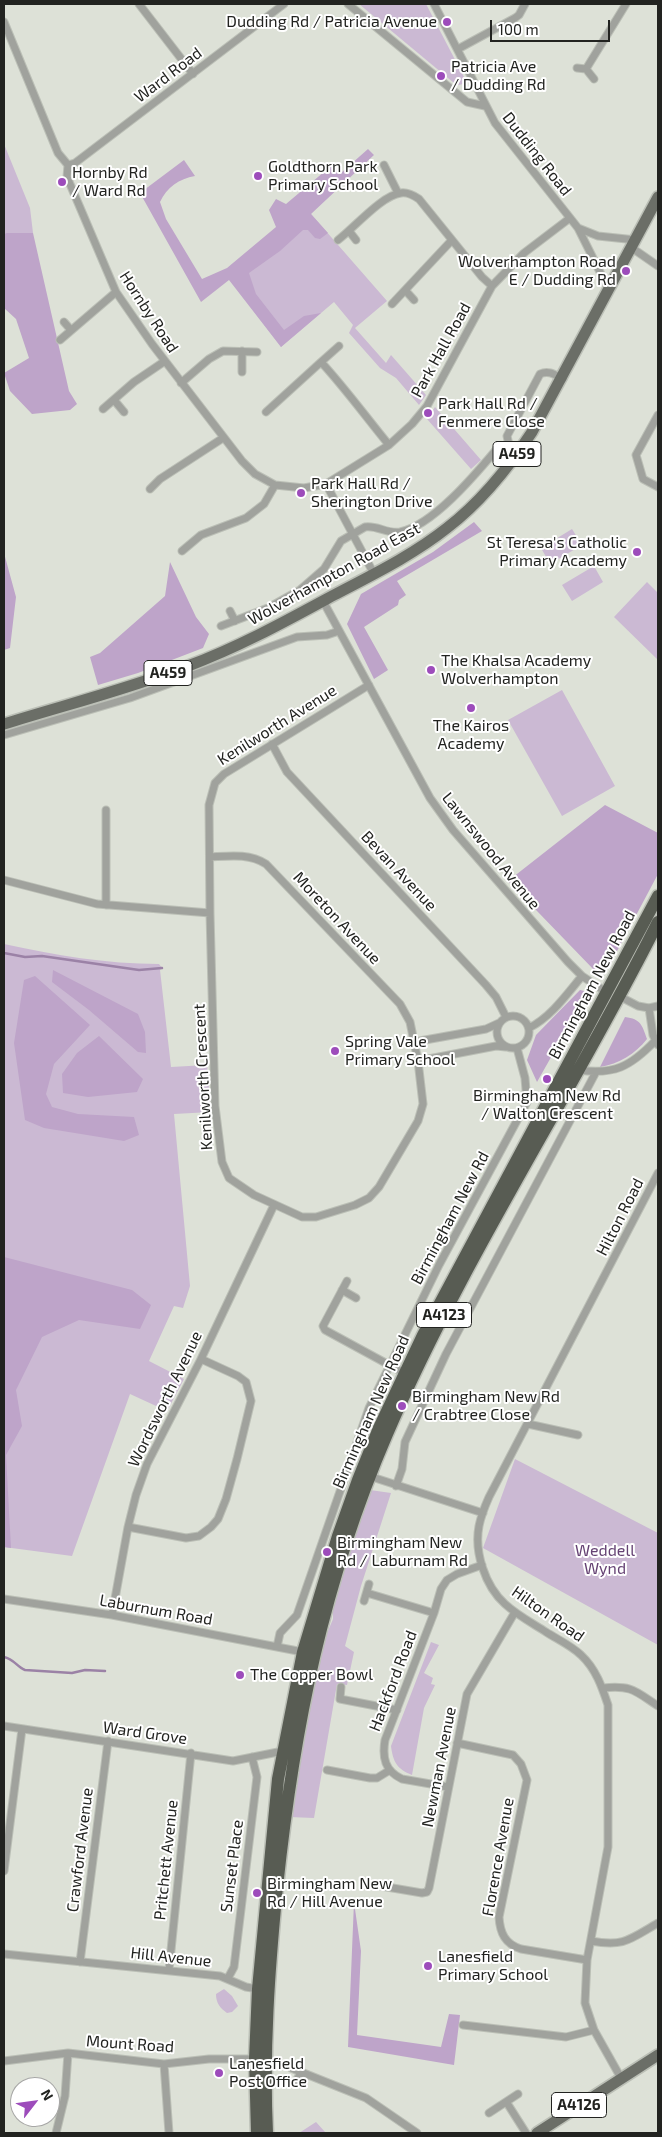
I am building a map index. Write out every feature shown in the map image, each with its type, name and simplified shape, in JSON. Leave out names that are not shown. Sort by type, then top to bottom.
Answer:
[{"type":"highway","name":"Birmingham New Road","points":[[365,1475],[434,1334],[578,1070],[658,896]]},
{"type":"highway","name":"Birmingham New Road","points":[[267,2133],[260,2059],[258,1989],[272,1831],[308,1653],[335,1545],[365,1475],[404,1373],[452,1279],[595,1017],[658,922]]},
{"type":"highway","name":"Birmingham New Road","points":[[257,2133],[260,2059],[285,1813],[288,1752]]},
{"type":"main road","name":"Wolverhampton Road East","points":[[4,724],[188,666],[262,633],[374,574],[412,552],[453,524],[478,499],[517,454],[544,412],[658,197]]},
{"type":"main road","name":"A4126","points":[[542,2132],[658,2055]]},
{"type":"street","points":[[139,4],[193,74]]},
{"type":"street","name":"Ward Road","points":[[68,165],[75,163],[284,4]]},
{"type":"street","points":[[348,4],[467,102],[485,106]]},
{"type":"street","name":"Dudding Road","points":[[434,4],[485,106],[502,134],[578,228],[609,291]]},
{"type":"street","points":[[458,49],[515,18],[524,4]]},
{"type":"street","points":[[586,69],[626,4]]},
{"type":"street","name":"Hornby Road","points":[[4,22],[58,153],[68,165],[68,177],[116,292],[165,361],[224,438],[255,474],[275,485],[304,488],[326,484]]},
{"type":"street","points":[[577,68],[586,69],[594,78]]},
{"type":"street","points":[[384,165],[398,193]]},
{"type":"street","points":[[338,240],[382,202],[398,193],[409,194],[419,199],[482,277],[492,286]]},
{"type":"street","name":"Park Hall Road","points":[[326,484],[389,445],[412,424],[427,406],[492,286],[524,253],[570,218]]},
{"type":"street","points":[[578,228],[598,236],[634,244],[658,266]]},
{"type":"street","points":[[349,231],[356,240]]},
{"type":"street","points":[[392,304],[452,240]]},
{"type":"street","points":[[405,290],[414,300]]},
{"type":"street","points":[[60,340],[116,292]]},
{"type":"street","points":[[64,322],[71,330]]},
{"type":"street","points":[[266,412],[339,346]]},
{"type":"street","points":[[182,383],[208,359],[223,351],[257,352]]},
{"type":"street","points":[[242,351],[242,372]]},
{"type":"street","points":[[103,409],[134,382],[165,361]]},
{"type":"street","points":[[321,362],[389,445]]},
{"type":"street","points":[[517,454],[509,445],[507,436],[540,374],[552,373],[562,379]]},
{"type":"street","points":[[114,400],[124,412]]},
{"type":"street","points":[[658,415],[636,455],[643,479],[658,487]]},
{"type":"street","points":[[150,489],[160,478],[224,438]]},
{"type":"street","points":[[221,626],[268,608],[300,590],[324,568],[342,542],[352,534],[370,526],[394,533],[419,525],[460,489],[496,450]]},
{"type":"street","points":[[326,484],[374,574]]},
{"type":"street","points":[[182,551],[201,536],[237,522],[256,511],[269,498],[275,485]]},
{"type":"street","name":"Lawnswood Avenue","points":[[323,601],[428,794],[453,830],[546,938],[582,976],[612,994],[638,1006],[649,1008]]},
{"type":"street","points":[[230,611],[235,621]]},
{"type":"street","name":"Wolverhampton Road East","points":[[4,735],[130,698],[297,637],[327,635],[339,631]]},
{"type":"street","name":"Kenilworth Avenue","points":[[210,857],[209,805],[215,783],[224,774],[369,685]]},
{"type":"street","name":"Bevan Avenue","points":[[272,744],[287,772],[486,985],[496,997],[506,1017]]},
{"type":"street","points":[[106,810],[106,906]]},
{"type":"street","name":"Kenilworth Crescent","points":[[210,857],[215,1106],[222,1162],[229,1178],[234,1183],[274,1205],[294,1214],[310,1218],[355,1205],[369,1198],[379,1187],[422,1111],[423,1096],[414,1042]]},
{"type":"street","name":"Moreton Avenue","points":[[210,857],[251,857],[258,859],[272,869],[400,1004],[407,1015],[414,1042]]},
{"type":"street","points":[[4,880],[106,906],[210,913]]},
{"type":"street","points":[[529,1028],[536,1025],[559,1004],[582,976]]},
{"type":"street","points":[[578,1070],[606,1072],[628,1064],[657,1043],[649,1008],[658,1006]]},
{"type":"street","points":[[414,1042],[486,1029],[511,1016],[520,1018],[529,1028]]},
{"type":"street","points":[[499,1023],[497,1036],[506,1047]]},
{"type":"street","points":[[418,1061],[496,1046],[517,1048],[527,1039],[529,1028]]},
{"type":"street","name":"Birmingham New Rd","points":[[276,1647],[280,1634],[297,1614],[366,1416],[389,1364],[527,1102],[525,1078],[517,1048]]},
{"type":"street","points":[[396,1486],[402,1469],[405,1442],[446,1354],[596,1072]]},
{"type":"street","name":"Hilton Road","points":[[621,2078],[594,2030],[585,2004],[587,1960],[608,1846],[608,1706],[603,1688],[592,1668],[580,1654],[515,1612],[503,1602],[494,1590],[482,1565],[478,1536],[483,1513],[658,1173]]},
{"type":"street","name":"Wordsworth Avenue","points":[[112,1615],[128,1528],[136,1495],[147,1464],[201,1359],[274,1205]]},
{"type":"street","points":[[347,1281],[323,1326],[325,1330],[404,1373]]},
{"type":"street","points":[[342,1290],[356,1298]]},
{"type":"street","points":[[128,1528],[186,1538],[199,1536],[211,1528],[218,1519],[231,1483],[251,1400],[246,1382],[238,1376],[201,1359]]},
{"type":"street","points":[[528,1424],[578,1435]]},
{"type":"street","points":[[365,1475],[483,1513]]},
{"type":"street","name":"Hackford Road","points":[[390,1770],[384,1758],[384,1740],[434,1613],[441,1589],[447,1580],[457,1574],[482,1565]]},
{"type":"street","points":[[364,1601],[369,1584]]},
{"type":"street","points":[[367,1593],[434,1613]]},
{"type":"street","name":"Laburnum Road","points":[[4,1599],[112,1615],[308,1653]]},
{"type":"street","name":"Newman Avenue","points":[[381,1886],[422,1893],[427,1892],[430,1888],[467,1694],[515,1612]]},
{"type":"street","points":[[341,1687],[340,1699],[397,1710]]},
{"type":"street","points":[[603,1688],[627,1687],[635,1690],[658,1706]]},
{"type":"street","name":"Ward Grove","points":[[4,1726],[233,1760],[271,1752],[288,1752]]},
{"type":"street","points":[[4,1871],[7,1818],[22,1729]]},
{"type":"street","name":"Crawford Avenue","points":[[80,1962],[108,1742]]},
{"type":"street","name":"Florence Avenue","points":[[457,1743],[513,1755],[521,1764],[527,1780],[499,1917],[504,1938],[515,1947],[521,1949],[587,1960]]},
{"type":"street","name":"Pritchett Avenue","points":[[169,1970],[191,1753]]},
{"type":"street","name":"Sunset Place","points":[[228,1978],[234,1967],[257,1777],[252,1757]]},
{"type":"street","points":[[327,1770],[370,1778],[377,1778],[390,1770],[402,1779],[448,1787]]},
{"type":"street","points":[[591,1941],[609,1944],[624,1942],[658,1923]]},
{"type":"street","name":"Hill Avenue","points":[[4,1954],[169,1970],[228,1978],[246,1987],[258,1989]]},
{"type":"street","points":[[462,2025],[566,2037],[594,2030]]},
{"type":"street","points":[[56,2133],[65,2096],[68,2053]]},
{"type":"street","name":"Mount Road","points":[[4,2060],[68,2053],[164,2064],[209,2059],[260,2059]]},
{"type":"street","points":[[164,2064],[169,2133]]},
{"type":"street","points":[[291,2068],[366,2098],[417,2133]]},
{"type":"street","points":[[296,2081],[301,2073]]},
{"type":"street","points":[[490,2113],[518,2094]]},
{"type":"street","points":[[507,2103],[526,2133]]},
{"type":"green space","points":[[359,4],[426,4],[464,77],[463,84],[454,83]]},
{"type":"green space","points":[[4,144],[30,208],[33,233],[4,234]]},
{"type":"green space","points":[[311,214],[387,301],[355,328],[386,363],[391,355],[426,395],[419,405],[396,378],[380,368],[349,333],[353,325],[334,302],[281,347],[229,279]]},
{"type":"green space","points":[[435,407],[481,460],[471,469],[427,419]]},
{"type":"green space","points":[[572,529],[582,545],[550,564],[541,548]]},
{"type":"green space","points":[[594,566],[603,582],[572,601],[562,585]]},
{"type":"green space","points":[[647,582],[658,593],[658,660],[614,617]]},
{"type":"green space","points":[[562,690],[615,786],[562,816],[508,720]]},
{"type":"green space","points":[[4,944],[81,958],[139,964],[159,964],[162,968],[160,970],[171,1067],[207,1065],[211,1112],[174,1114],[190,1286],[183,1308],[174,1306],[149,1361],[184,1379],[167,1411],[130,1394],[72,1556],[4,1547]]},
{"type":"green space","name":"Weddell Wynd","points":[[515,1459],[658,1533],[658,1645],[483,1548]]},
{"type":"green space","points":[[370,1490],[391,1493],[361,1586],[345,1646],[354,1652],[347,1685],[337,1684],[314,1818],[289,1817],[320,1650],[333,1619],[333,1602]]},
{"type":"green space","points":[[431,1642],[439,1645],[424,1673],[433,1678],[431,1684],[435,1685],[424,1708],[412,1775],[399,1767],[393,1756],[391,1746]]},
{"type":"green space","points":[[224,1989],[232,1996],[238,2006],[232,2012],[227,2013],[217,2000],[216,1994]]},
{"type":"green space","points":[[316,2122],[326,2133],[299,2133]]},
{"type":"shaded area","points":[[368,149],[374,155],[311,214],[328,233],[320,239],[315,238],[308,230],[303,230],[280,251],[249,273],[256,294],[284,330],[304,316],[321,313],[281,347],[229,280],[201,302],[140,193],[184,160],[195,176],[174,184],[160,202],[166,219],[202,279],[227,268],[276,227],[269,210],[276,199],[286,204],[331,166],[342,172]]},
{"type":"shaded area","points":[[33,233],[69,391],[77,404],[70,410],[32,414],[10,391],[4,373],[29,358],[16,319],[4,308],[4,234]]},
{"type":"shaded area","points":[[474,522],[482,531],[397,581],[406,595],[399,600],[398,605],[364,627],[388,670],[374,679],[347,624],[361,594],[433,552]]},
{"type":"shaded area","points":[[4,553],[16,597],[10,648],[4,650]]},
{"type":"shaded area","points":[[170,562],[196,617],[209,634],[203,648],[138,673],[98,685],[90,657],[100,653],[165,596]]},
{"type":"shaded area","points":[[605,805],[658,833],[658,874],[608,968],[603,972],[596,972],[508,881]]},
{"type":"shaded area","points":[[53,970],[138,1014],[145,1032],[146,1053],[138,1052],[89,1010],[52,982]]},
{"type":"shaded area","points":[[35,976],[90,1025],[54,1064],[46,1094],[52,1107],[78,1114],[134,1117],[139,1135],[124,1141],[44,1128],[25,1120],[14,1043],[24,980]]},
{"type":"shaded area","points":[[580,990],[588,992],[537,1082],[527,1060],[536,1035]]},
{"type":"shaded area","points":[[625,1017],[638,1021],[647,1039],[626,1058],[600,1067]]},
{"type":"shaded area","points":[[99,1036],[143,1079],[137,1092],[88,1097],[63,1093],[62,1074],[77,1053]]},
{"type":"shaded area","points":[[4,1257],[132,1290],[151,1305],[140,1329],[79,1320],[42,1337],[16,1390],[22,1426],[6,1455],[11,1548],[4,1547]]},
{"type":"shaded area","points":[[354,1902],[361,1951],[357,2035],[441,2047],[449,2014],[460,2015],[454,2065],[348,2047]]},
{"type":"waterway","points":[[4,953],[25,957],[42,956],[139,970],[162,968]]},
{"type":"waterway","points":[[4,1657],[25,1670],[72,1673],[85,1670],[105,1671]]},
{"type":"place","name":"Dudding Rd / Patricia Avenue","points":[[447,22]]},
{"type":"place","name":"Patricia Ave / Dudding Rd","points":[[441,76]]},
{"type":"place","name":"Goldthorn Park Primary School","points":[[258,176]]},
{"type":"place","name":"Hornby Rd / Ward Rd","points":[[62,182]]},
{"type":"place","name":"Wolverhampton Road E / Dudding Rd","points":[[626,271]]},
{"type":"place","name":"Park Hall Rd / Fenmere Close","points":[[428,413]]},
{"type":"place","name":"Park Hall Rd / Sherington Drive","points":[[301,493]]},
{"type":"place","name":"St Teresa's Catholic Primary Academy","points":[[637,552]]},
{"type":"place","name":"The Khalsa Academy Wolverhampton","points":[[431,670]]},
{"type":"place","name":"The Kairos Academy","points":[[471,708]]},
{"type":"place","name":"Spring Vale Primary School","points":[[335,1051]]},
{"type":"place","name":"Birmingham New Rd / Walton Crescent","points":[[547,1079]]},
{"type":"place","name":"Birmingham New Rd / Crabtree Close","points":[[402,1406]]},
{"type":"place","name":"Birmingham New Rd / Laburnam Rd","points":[[327,1552]]},
{"type":"place","name":"The Copper Bowl","points":[[240,1675]]},
{"type":"place","name":"Birmingham New Rd / Hill Avenue","points":[[257,1893]]},
{"type":"place","name":"Lanesfield Primary School","points":[[428,1966]]},
{"type":"place","name":"Lanesfield Post Office","points":[[219,2073]]}]
